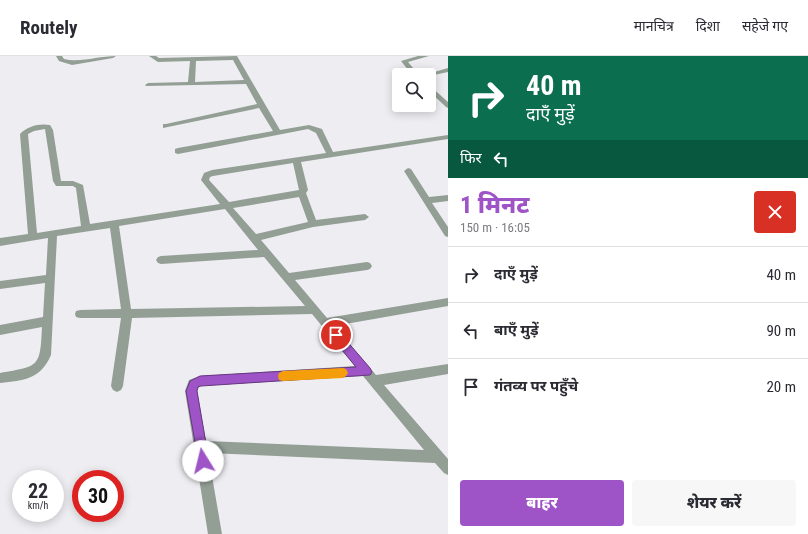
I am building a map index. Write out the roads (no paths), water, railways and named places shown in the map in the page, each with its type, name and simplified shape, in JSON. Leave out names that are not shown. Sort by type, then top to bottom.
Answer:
[{"type":"street","points":[[59,56],[61,60],[72,63],[113,56]]},
{"type":"street","points":[[152,56],[158,60],[235,57],[278,133]]},
{"type":"street","points":[[410,68],[404,62],[426,56]]},
{"type":"street","points":[[191,84],[193,59]]},
{"type":"street","points":[[436,74],[446,72]]},
{"type":"street","points":[[148,85],[248,82]]},
{"type":"street","points":[[436,95],[448,92]]},
{"type":"street","points":[[436,95],[448,106]]},
{"type":"street","points":[[166,126],[261,105]]},
{"type":"street","points":[[33,236],[24,134],[29,130],[43,127],[46,127],[49,130],[57,180],[59,184],[74,183],[78,184],[80,187],[86,228]]},
{"type":"street","points":[[178,151],[315,128],[319,131],[331,155]]},
{"type":"street","points":[[448,137],[207,175],[205,180],[448,469]]},
{"type":"street","points":[[296,160],[304,190],[302,193],[313,224]]},
{"type":"street","points":[[408,171],[448,234]]},
{"type":"street","points":[[0,242],[302,193]]},
{"type":"street","points":[[427,200],[448,198]]},
{"type":"street","points":[[253,238],[313,224],[365,217]]},
{"type":"street","points":[[114,223],[127,313],[117,386]]},
{"type":"street","points":[[0,378],[34,372],[42,366],[46,356],[53,233]]},
{"type":"street","points":[[162,260],[266,253]]},
{"type":"street","points":[[287,278],[367,266]]},
{"type":"street","points":[[0,285],[50,278]]},
{"type":"street","points":[[325,323],[448,302]]},
{"type":"street","points":[[80,314],[314,310]]},
{"type":"street","points":[[0,330],[48,321]]},
{"type":"street","points":[[374,381],[448,369]]},
{"type":"street","points":[[215,534],[191,391],[193,384],[200,381],[366,372]]},
{"type":"street","points":[[201,447],[438,457]]}]
